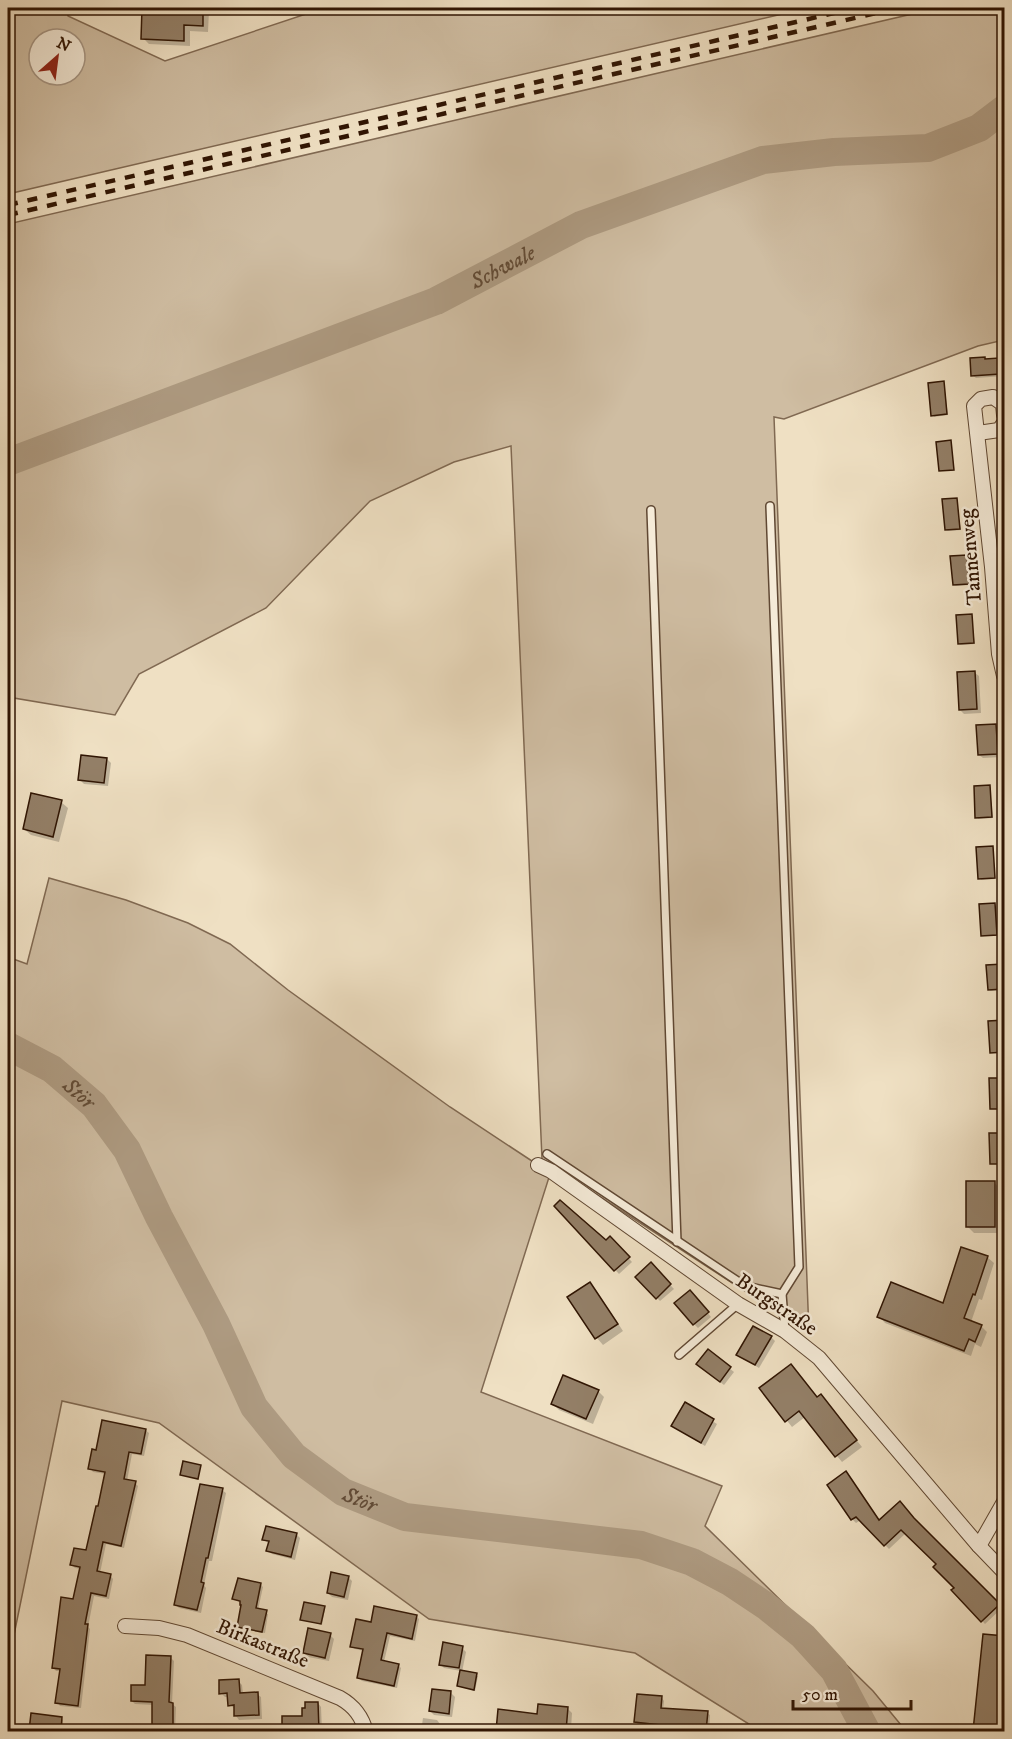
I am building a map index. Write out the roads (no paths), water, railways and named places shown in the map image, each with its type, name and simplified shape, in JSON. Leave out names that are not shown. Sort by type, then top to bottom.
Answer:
[{"type":"street","name":"Tannenweg","points":[[1005,415],[1003,404],[993,397],[981,399],[974,406],[999,654],[1005,676]]},
{"type":"street","points":[[978,433],[999,430],[1005,423]]},
{"type":"street","name":"Burgstraße","points":[[538,1165],[738,1304],[785,1331],[819,1358],[979,1546],[1005,1572]]},
{"type":"street","points":[[979,1546],[1005,1502]]},
{"type":"street","name":"Birkastraße","points":[[125,1626],[159,1628],[187,1635],[340,1698],[358,1714],[366,1731]]},
{"type":"lane","points":[[770,506],[799,1267],[782,1294],[785,1331]]},
{"type":"lane","points":[[651,510],[677,1242]]},
{"type":"lane","points":[[547,1154],[745,1286],[782,1294]]},
{"type":"lane","points":[[679,1355],[738,1304]]},
{"type":"waterway","name":"Schwale","points":[[8,462],[436,301],[581,225],[763,160],[834,152],[928,148],[979,128],[1004,109]]},
{"type":"waterway","name":"Stör","points":[[8,1046],[52,1069],[94,1105],[127,1150],[159,1217],[216,1324],[254,1407],[294,1456],[343,1492],[405,1517],[641,1545],[692,1562],[730,1582],[766,1606],[803,1636],[834,1670],[867,1732]]},
{"type":"waterway","points":[[857,1732],[865,1728]]},
{"type":"railway","points":[[8,205],[856,8]]},
{"type":"railway","points":[[8,215],[898,8]]}]
